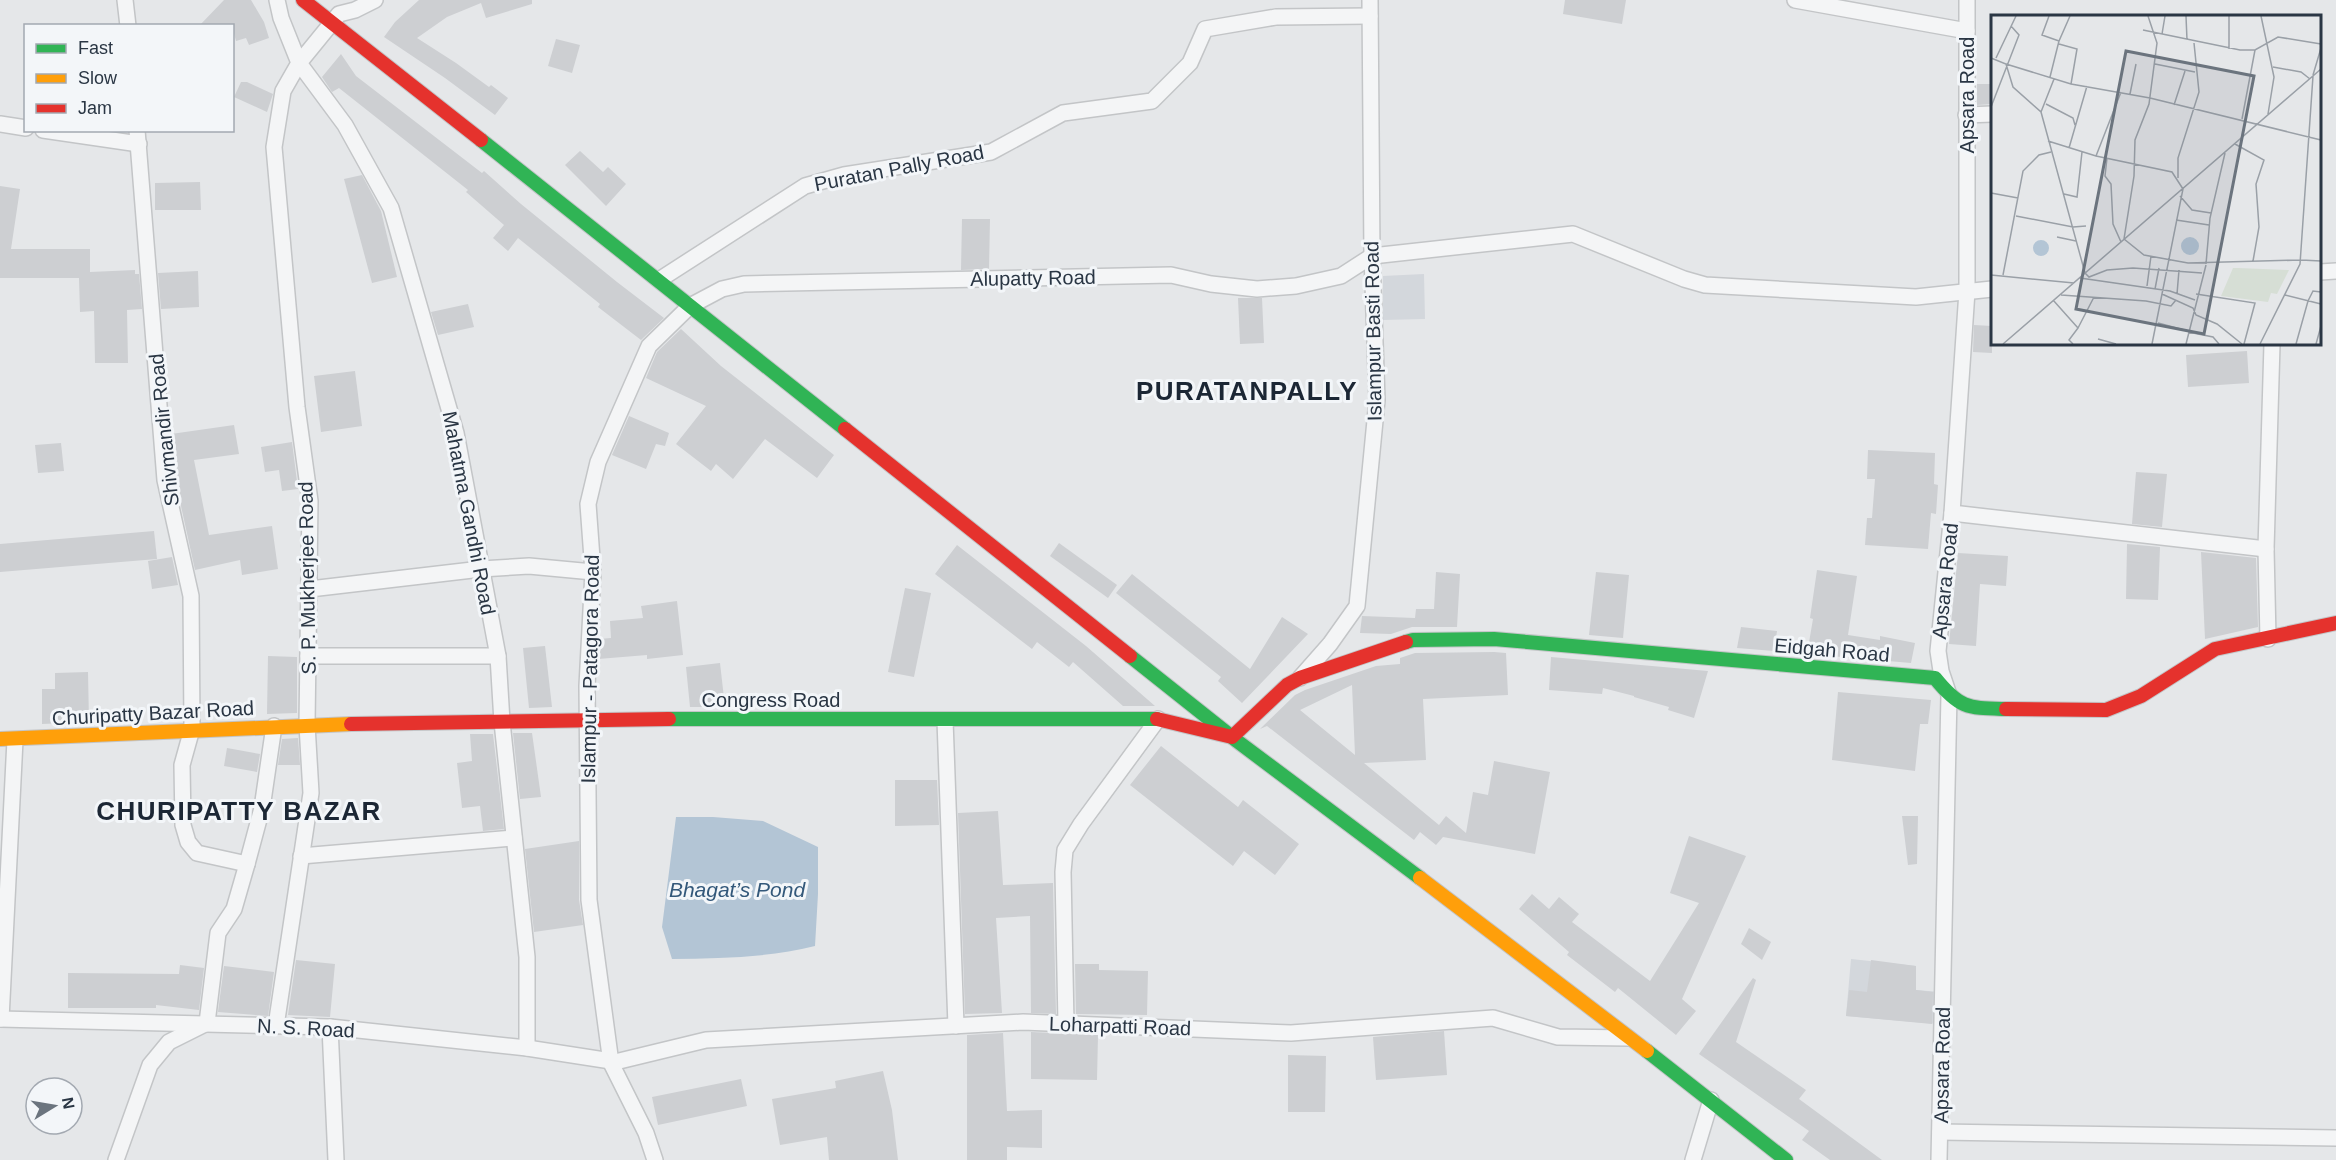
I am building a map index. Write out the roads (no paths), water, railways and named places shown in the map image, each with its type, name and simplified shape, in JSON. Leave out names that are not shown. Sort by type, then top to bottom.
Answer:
[{"type":"street","points":[[126,0],[128,24]]},
{"type":"street","name":"Mahatma Gandhi Road","points":[[277,0],[281,18],[299,63],[345,124],[391,208],[456,433],[498,656],[502,722],[527,957],[527,1048]]},
{"type":"street","points":[[303,0],[659,280],[1232,737],[1522,954],[1786,1160]]},
{"type":"street","points":[[299,63],[339,14],[355,10],[375,0]]},
{"type":"street","points":[[1795,0],[1967,31]]},
{"type":"street","name":"Apsara Road","points":[[1939,1160],[1949,695],[1941,671],[1938,651],[1952,513],[1967,291],[1967,0]]},
{"type":"street","name":"Islampur Basti Road","points":[[1300,678],[1330,644],[1358,606],[1377,400],[1372,256],[1370,8]]},
{"type":"street","name":"Puratan Pally Road","points":[[659,280],[805,186],[844,175],[991,152],[1063,113],[1152,101],[1190,63],[1205,29],[1276,16],[1370,8]]},
{"type":"street","name":"S. P. Mukherjee Road","points":[[276,1026],[311,793],[307,725],[310,501],[297,407],[274,147],[283,91],[299,63]]},
{"type":"street","points":[[1966,115],[1991,114]]},
{"type":"street","points":[[0,124],[24,128]]},
{"type":"street","points":[[70,132],[138,137]]},
{"type":"street","name":"Shivmandir Road","points":[[138,137],[165,480],[191,597],[192,729],[182,765],[183,825],[188,842],[197,853],[247,864]]},
{"type":"street","points":[[1372,256],[1573,234],[1684,279],[1705,285],[1916,297],[1991,289]]},
{"type":"street","name":"Alupatty Road","points":[[690,306],[722,289],[744,284],[1171,275],[1211,284],[1257,289],[1296,286],[1341,276],[1372,256]]},
{"type":"street","points":[[2321,272],[2336,271]]},
{"type":"street","name":"Islampur - Patagora Road","points":[[655,1160],[646,1133],[611,1062],[590,900],[587,718],[593,572],[588,504],[598,462],[649,346],[690,306]]},
{"type":"street","points":[[2268,639],[2266,549],[2272,345]]},
{"type":"street","points":[[1952,513],[2266,549]]},
{"type":"street","points":[[310,589],[481,569],[529,566],[593,572]]},
{"type":"street","name":"Eidgah Road","points":[[1232,737],[1287,685],[1300,678],[1413,640],[1494,639],[1935,678],[1949,695],[1971,708],[2106,710],[2141,696],[2215,649],[2336,623]]},
{"type":"street","points":[[308,656],[498,656]]},
{"type":"street","name":"Congress Road","points":[[307,725],[502,722],[587,718],[1158,719],[1232,737]]},
{"type":"street","points":[[1066,1024],[1063,872],[1065,850],[1081,824],[1158,719]]},
{"type":"street","points":[[945,720],[956,1026]]},
{"type":"street","name":"Churipatty Bazar Road","points":[[8,740],[307,725]]},
{"type":"street","points":[[116,1160],[150,1065],[170,1042],[207,1023],[218,933],[234,909],[247,864],[262,808],[274,726]]},
{"type":"street","points":[[0,1019],[8,740]]},
{"type":"street","points":[[302,856],[514,838]]},
{"type":"street","name":"Loharpatti Road","points":[[611,1062],[706,1040],[1023,1022],[1291,1033],[1493,1018],[1558,1037],[1628,1038]]},
{"type":"street","name":"N. S. Road","points":[[0,1019],[330,1027],[527,1048],[611,1062]]},
{"type":"street","points":[[330,1027],[336,1160]]},
{"type":"street","points":[[1693,1160],[1711,1100]]},
{"type":"street","points":[[1940,1132],[2336,1138]]},
{"type":"water","name":"Bhagat’s Pond","points":[[676,817],[763,821],[818,847],[815,946],[762,955],[672,959],[662,927]]},
{"type":"district","name":"PURATANPALLY","points":[[1247,391]]},
{"type":"district","name":"CHURIPATTY BAZAR","points":[[239,811]]}]
